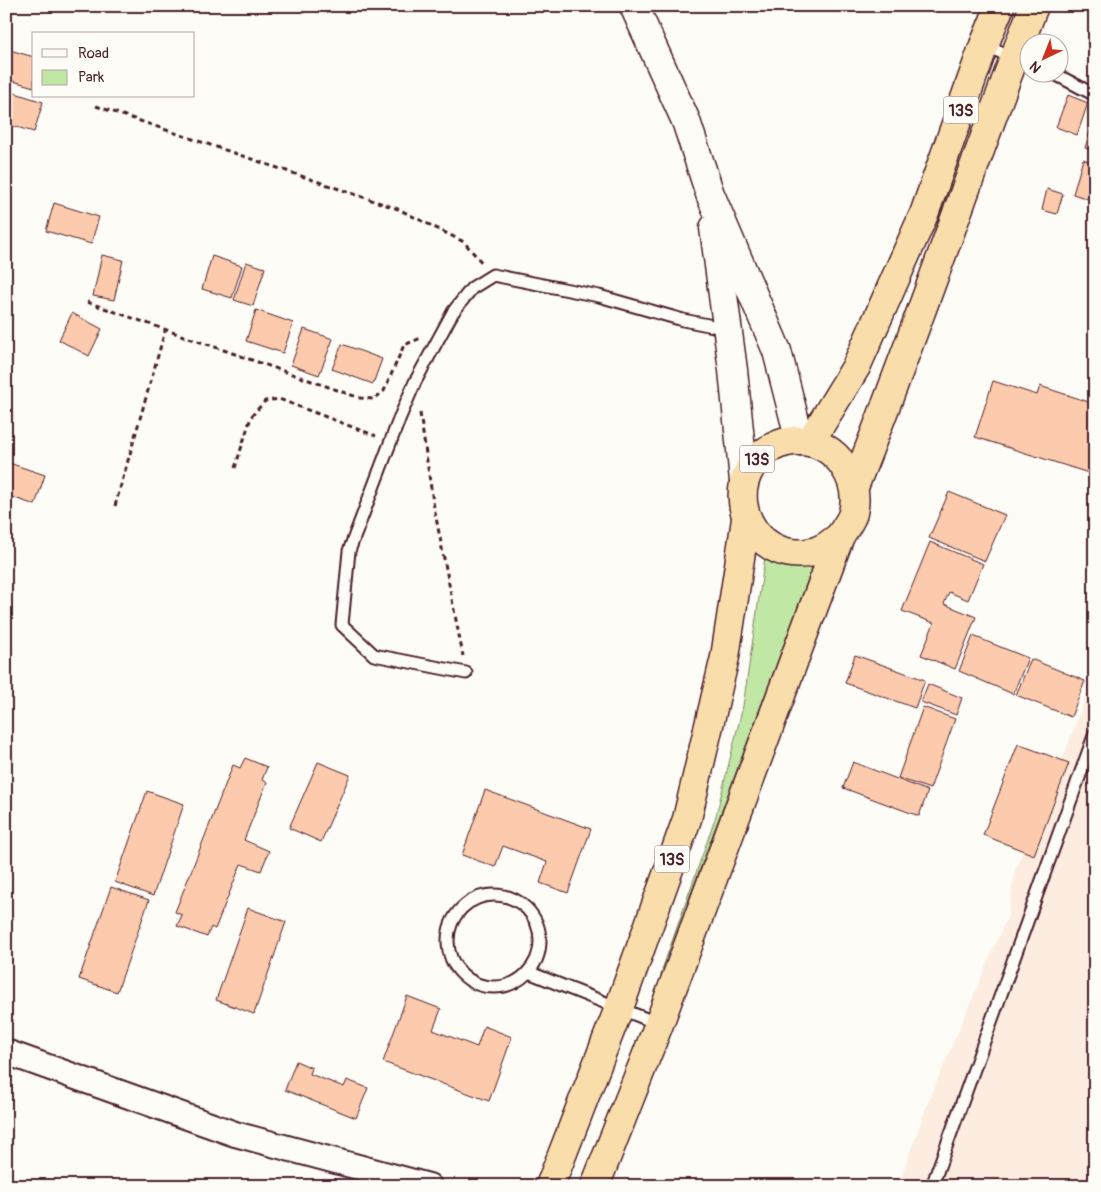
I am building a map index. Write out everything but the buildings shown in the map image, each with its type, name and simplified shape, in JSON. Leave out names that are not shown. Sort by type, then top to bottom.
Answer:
[{"type":"highway","name":"13S","points":[[805,441],[856,367],[924,214],[984,45],[1000,6]]},
{"type":"highway","name":"13S","points":[[1028,32],[1034,6]]},
{"type":"highway","name":"13S","points":[[595,1186],[658,1024],[840,536],[853,513],[854,487],[899,376],[939,258],[1018,68]]},
{"type":"highway","name":"13S","points":[[840,536],[825,547],[808,553],[789,553],[771,547],[756,535],[746,519],[742,501],[744,481],[752,465],[765,451],[781,443],[805,441],[830,451],[846,467],[854,487]]},
{"type":"highway","name":"13S","points":[[550,1186],[619,1008],[687,819],[725,657],[746,519]]},
{"type":"street","points":[[634,6],[686,121],[710,194],[777,351],[805,441]]},
{"type":"street","points":[[710,194],[728,328],[744,481]]},
{"type":"street","points":[[6,1052],[235,1134],[429,1186]]},
{"type":"lane","points":[[984,45],[1018,60]]},
{"type":"lane","points":[[1068,81],[1095,95]]},
{"type":"lane","points":[[466,674],[374,655],[342,625],[349,551],[415,382],[453,312],[472,288],[493,276],[598,296],[683,320],[728,328]]},
{"type":"lane","points":[[932,1186],[1095,733]]},
{"type":"lane","points":[[487,895],[502,895],[516,901],[528,910],[537,924],[540,939],[538,955],[528,972],[520,980],[506,986],[491,988],[476,984],[463,976],[453,964],[448,950],[447,935],[451,921],[460,908],[473,899],[487,895]]},
{"type":"lane","points":[[528,972],[658,1024]]},
{"type":"path","points":[[96,106],[398,209],[464,242],[493,276]]},
{"type":"path","points":[[87,302],[360,398],[374,399],[384,391],[404,345],[444,328]]},
{"type":"path","points":[[115,506],[165,330]]},
{"type":"path","points":[[415,382],[433,502],[466,674]]},
{"type":"path","points":[[235,468],[251,417],[265,401],[279,399],[390,442]]},
{"type":"shaded area","points":[[1095,670],[1095,1186],[898,1186],[928,1102],[1008,915],[1015,870],[1067,747]]},
{"type":"green space","points":[[765,557],[796,566],[813,566],[662,970],[716,816],[743,706]]}]
